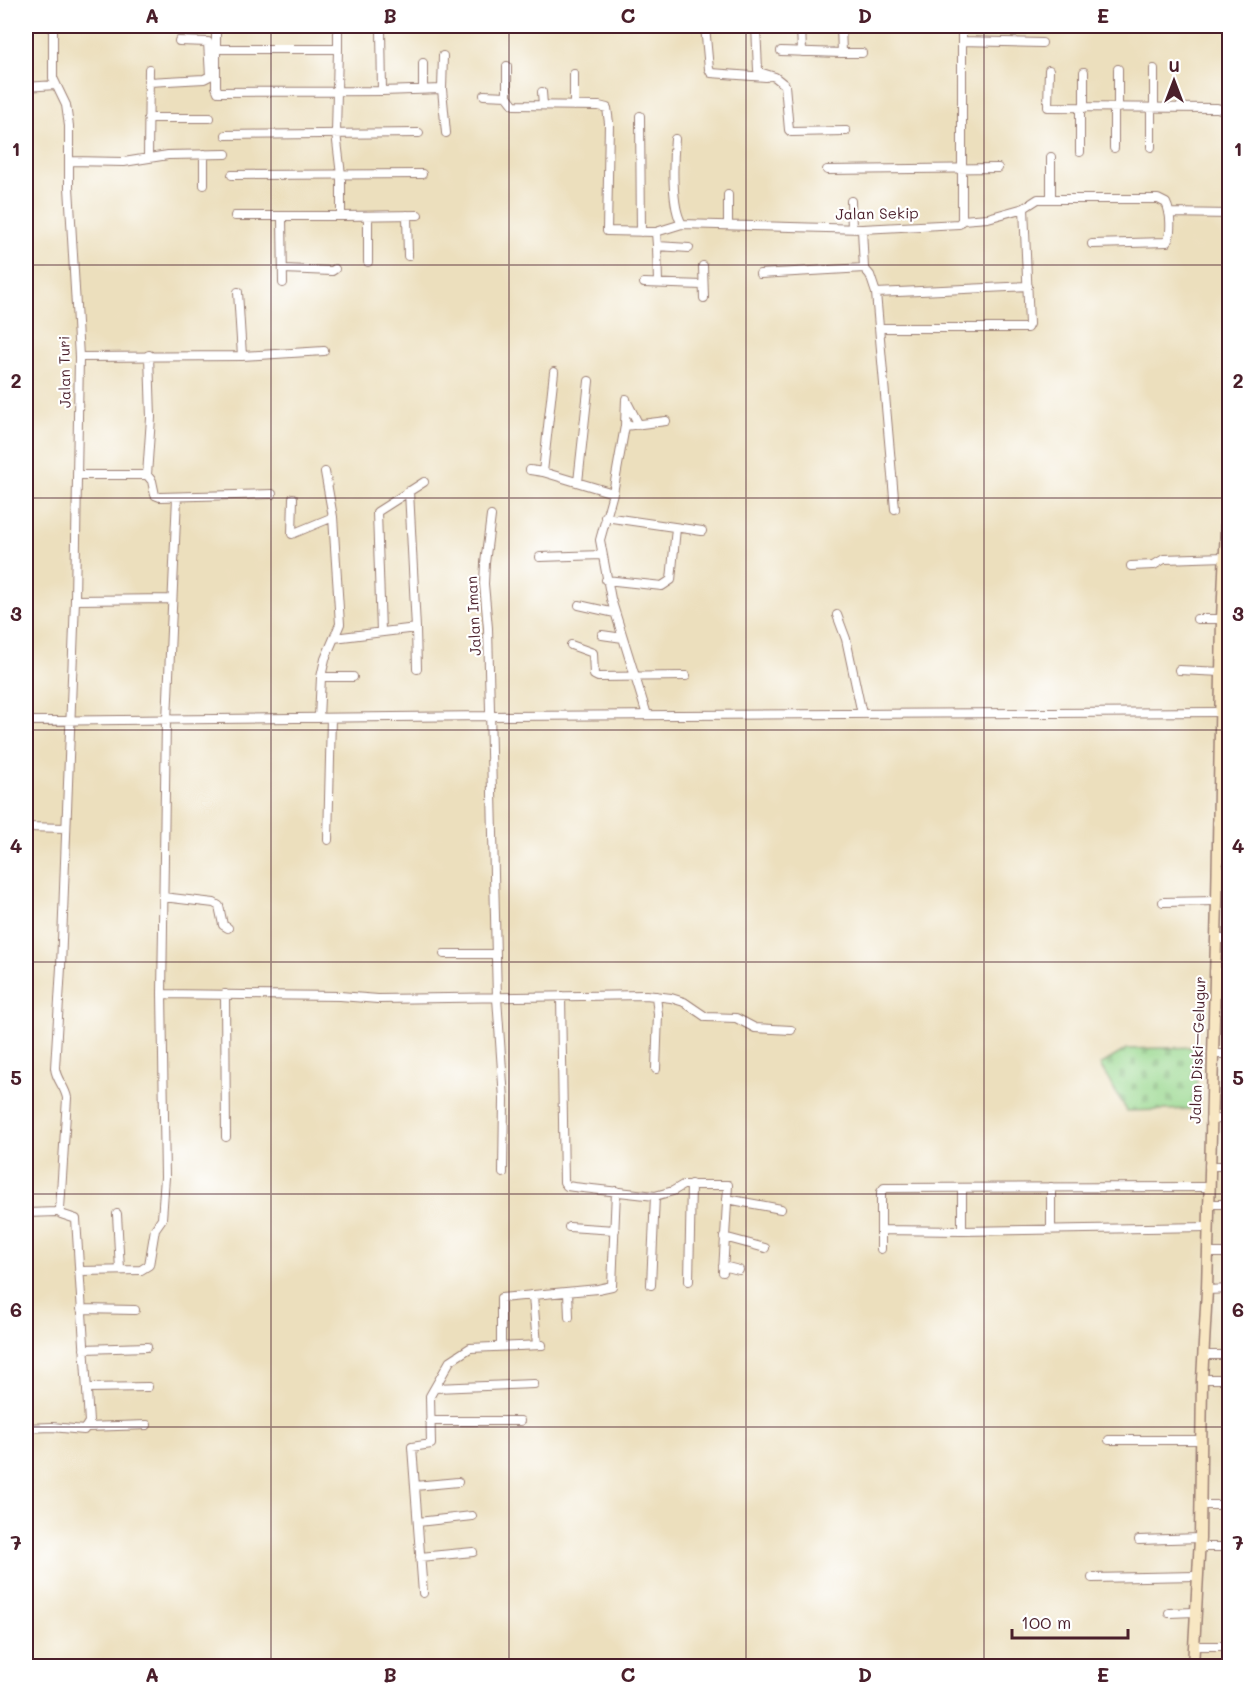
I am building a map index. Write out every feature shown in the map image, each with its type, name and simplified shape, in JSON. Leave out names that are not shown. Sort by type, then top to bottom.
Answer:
[{"type":"main road","name":"Jalan Diski–Gelugur","points":[[1193,1666],[1200,1542],[1217,901],[1217,823],[1224,676],[1222,619],[1230,435]]},
{"type":"street","name":"Jalan Turi","points":[[53,26],[52,63],[55,85],[66,105],[69,126],[79,357],[75,600],[55,1068],[56,1077],[66,1090],[67,1098],[59,1211]]},
{"type":"street","points":[[149,82],[207,78],[211,73],[216,26]]},
{"type":"street","points":[[338,26],[336,133],[341,175],[341,216]]},
{"type":"street","points":[[705,26],[711,73],[775,77]]},
{"type":"street","points":[[756,26],[758,70],[775,77],[783,83],[787,90],[789,131],[846,130]]},
{"type":"street","points":[[801,26],[802,52]]},
{"type":"street","points":[[841,26],[842,53]]},
{"type":"street","points":[[962,26],[962,220]]},
{"type":"street","points":[[381,30],[382,92]]},
{"type":"street","points":[[962,41],[1042,43]]},
{"type":"street","points":[[179,42],[338,49]]},
{"type":"street","points":[[213,44],[218,92],[382,92],[442,89]]},
{"type":"street","points":[[781,51],[862,53]]},
{"type":"street","points":[[443,56],[442,89],[446,133]]},
{"type":"street","points":[[423,63],[423,89]]},
{"type":"street","points":[[507,66],[507,96],[513,105],[574,106],[574,74]]},
{"type":"street","points":[[148,157],[149,69]]},
{"type":"street","points":[[1114,148],[1118,69]]},
{"type":"street","points":[[1151,147],[1154,69]]},
{"type":"street","points":[[1048,70],[1048,107],[1217,108],[1230,112]]},
{"type":"street","points":[[1080,152],[1084,72]]},
{"type":"street","points":[[26,87],[55,85]]},
{"type":"street","points":[[542,93],[543,105]]},
{"type":"street","points":[[484,95],[507,96]]},
{"type":"street","name":"Jalan Sekip","points":[[574,106],[599,106],[608,110],[607,231],[656,232],[682,224],[862,229],[959,224],[962,220],[988,218],[1024,208],[1034,200],[1052,198]]},
{"type":"street","points":[[640,116],[641,232]]},
{"type":"street","points":[[148,118],[210,118]]},
{"type":"street","points":[[226,135],[418,133]]},
{"type":"street","points":[[675,139],[673,170],[677,207],[682,224]]},
{"type":"street","points":[[204,154],[204,185]]},
{"type":"street","points":[[69,161],[123,162],[168,155],[226,154]]},
{"type":"street","points":[[1051,158],[1052,198],[1164,201],[1169,213],[1167,242],[1092,244]]},
{"type":"street","points":[[827,170],[998,168]]},
{"type":"street","points":[[232,175],[422,174]]},
{"type":"street","points":[[728,195],[728,225]]},
{"type":"street","points":[[851,201],[852,228]]},
{"type":"street","points":[[880,328],[1027,328],[1029,324],[1024,208]]},
{"type":"street","points":[[1169,213],[1230,214]]},
{"type":"street","points":[[407,215],[408,256]]},
{"type":"street","points":[[235,216],[418,215]]},
{"type":"street","points":[[368,216],[368,261]]},
{"type":"street","points":[[282,217],[283,283]]},
{"type":"street","points":[[862,229],[864,268],[870,275],[876,293],[895,509]]},
{"type":"street","points":[[656,232],[658,283]]},
{"type":"street","points":[[657,246],[688,248]]},
{"type":"street","points":[[703,266],[704,298]]},
{"type":"street","points":[[283,268],[332,271],[335,269]]},
{"type":"street","points":[[760,274],[864,268]]},
{"type":"street","points":[[645,283],[703,285]]},
{"type":"street","points":[[876,293],[1028,286]]},
{"type":"street","points":[[238,292],[242,356]]},
{"type":"street","points":[[79,357],[242,356],[324,351]]},
{"type":"street","points":[[149,356],[151,418],[147,475],[152,481],[153,491],[157,496],[272,494]]},
{"type":"street","points":[[543,472],[554,372]]},
{"type":"street","points":[[578,482],[589,381]]},
{"type":"street","points":[[639,425],[626,399],[625,426],[613,493],[600,540],[606,580],[647,715]]},
{"type":"street","points":[[625,426],[666,421]]},
{"type":"street","points":[[530,470],[613,493]]},
{"type":"street","points":[[318,718],[321,677],[325,659],[340,624],[333,517],[325,472]]},
{"type":"street","points":[[78,475],[147,475]]},
{"type":"street","points":[[381,632],[377,512],[424,482]]},
{"type":"street","points":[[410,491],[417,669]]},
{"type":"street","points":[[79,1271],[141,1270],[149,1265],[155,1228],[162,1219],[165,1089],[162,994],[166,720],[177,497]]},
{"type":"street","points":[[293,498],[292,534],[333,517]]},
{"type":"street","name":"Jalan Iman","points":[[491,516],[484,584],[488,628],[495,954],[504,1100],[503,1173]]},
{"type":"street","points":[[605,517],[702,531]]},
{"type":"street","points":[[606,580],[663,586],[669,583],[676,528]]},
{"type":"street","points":[[540,557],[602,555]]},
{"type":"street","points":[[1131,566],[1154,566],[1164,559],[1225,557]]},
{"type":"street","points":[[75,600],[172,599]]},
{"type":"street","points":[[579,605],[615,613]]},
{"type":"street","points":[[837,615],[846,639],[862,714]]},
{"type":"street","points":[[1197,620],[1222,619]]},
{"type":"street","points":[[334,638],[416,627]]},
{"type":"street","points":[[602,635],[623,638]]},
{"type":"street","points":[[571,645],[593,653],[595,677],[686,676]]},
{"type":"street","points":[[1179,670],[1224,676]]},
{"type":"street","points":[[321,677],[352,677]]},
{"type":"street","points":[[26,721],[1221,712]]},
{"type":"street","points":[[328,840],[330,718]]},
{"type":"street","points":[[1217,823],[1230,823]]},
{"type":"street","points":[[26,827],[66,828]]},
{"type":"street","points":[[163,897],[214,903],[219,906],[223,925],[228,928]]},
{"type":"street","points":[[1163,902],[1217,901]]},
{"type":"street","points":[[1216,939],[1230,939]]},
{"type":"street","points":[[444,954],[495,954]]},
{"type":"street","points":[[1214,972],[1230,972]]},
{"type":"street","points":[[162,994],[340,996],[378,999],[656,996],[684,1002],[706,1017],[736,1018],[755,1028],[790,1030]]},
{"type":"street","points":[[225,994],[226,1137]]},
{"type":"street","points":[[561,996],[564,1182],[567,1186],[655,1196],[673,1191],[683,1185],[728,1185],[723,1269],[739,1270]]},
{"type":"street","points":[[656,996],[658,1014],[656,1069]]},
{"type":"street","points":[[1212,1054],[1230,1054]]},
{"type":"street","points":[[1210,1120],[1230,1118]]},
{"type":"street","points":[[1209,1166],[1230,1166]]},
{"type":"street","points":[[688,1281],[691,1184]]},
{"type":"street","points":[[1051,1187],[1051,1230]]},
{"type":"street","points":[[881,1249],[881,1192],[884,1188],[1208,1187]]},
{"type":"street","points":[[962,1188],[962,1231]]},
{"type":"street","points":[[501,1346],[501,1298],[612,1286],[616,1191]]},
{"type":"street","points":[[651,1285],[655,1196]]},
{"type":"street","points":[[726,1199],[781,1209]]},
{"type":"street","points":[[1208,1204],[1230,1204]]},
{"type":"street","points":[[26,1213],[59,1211],[63,1215],[76,1219],[90,1416],[87,1427]]},
{"type":"street","points":[[117,1214],[120,1270]]},
{"type":"street","points":[[569,1227],[615,1230]]},
{"type":"street","points":[[882,1230],[1208,1227]]},
{"type":"street","points":[[724,1237],[765,1248]]},
{"type":"street","points":[[1207,1253],[1230,1253]]},
{"type":"street","points":[[1207,1290],[1230,1289]]},
{"type":"street","points":[[568,1292],[569,1317]]},
{"type":"street","points":[[423,1593],[412,1447],[431,1444],[430,1395],[450,1360],[470,1348],[539,1345],[533,1296]]},
{"type":"street","points":[[81,1309],[135,1310]]},
{"type":"street","points":[[84,1349],[147,1347]]},
{"type":"street","points":[[1204,1355],[1230,1355]]},
{"type":"street","points":[[1203,1379],[1230,1379]]},
{"type":"street","points":[[435,1388],[534,1384]]},
{"type":"street","points":[[87,1388],[148,1387]]},
{"type":"street","points":[[430,1421],[520,1421]]},
{"type":"street","points":[[26,1428],[52,1427],[84,1430],[87,1427],[147,1425]]},
{"type":"street","points":[[1110,1440],[1202,1440]]},
{"type":"street","points":[[415,1486],[458,1482]]},
{"type":"street","points":[[1201,1505],[1230,1505]]},
{"type":"street","points":[[418,1522],[472,1516]]},
{"type":"street","points":[[1139,1540],[1200,1542],[1230,1547]]},
{"type":"street","points":[[420,1557],[473,1552]]},
{"type":"street","points":[[1092,1578],[1197,1576]]},
{"type":"street","points":[[1169,1613],[1195,1612]]},
{"type":"street","points":[[1194,1646],[1230,1646]]},
{"type":"green space","points":[[1196,1047],[1197,1109],[1127,1111],[1100,1065],[1127,1049]]}]
